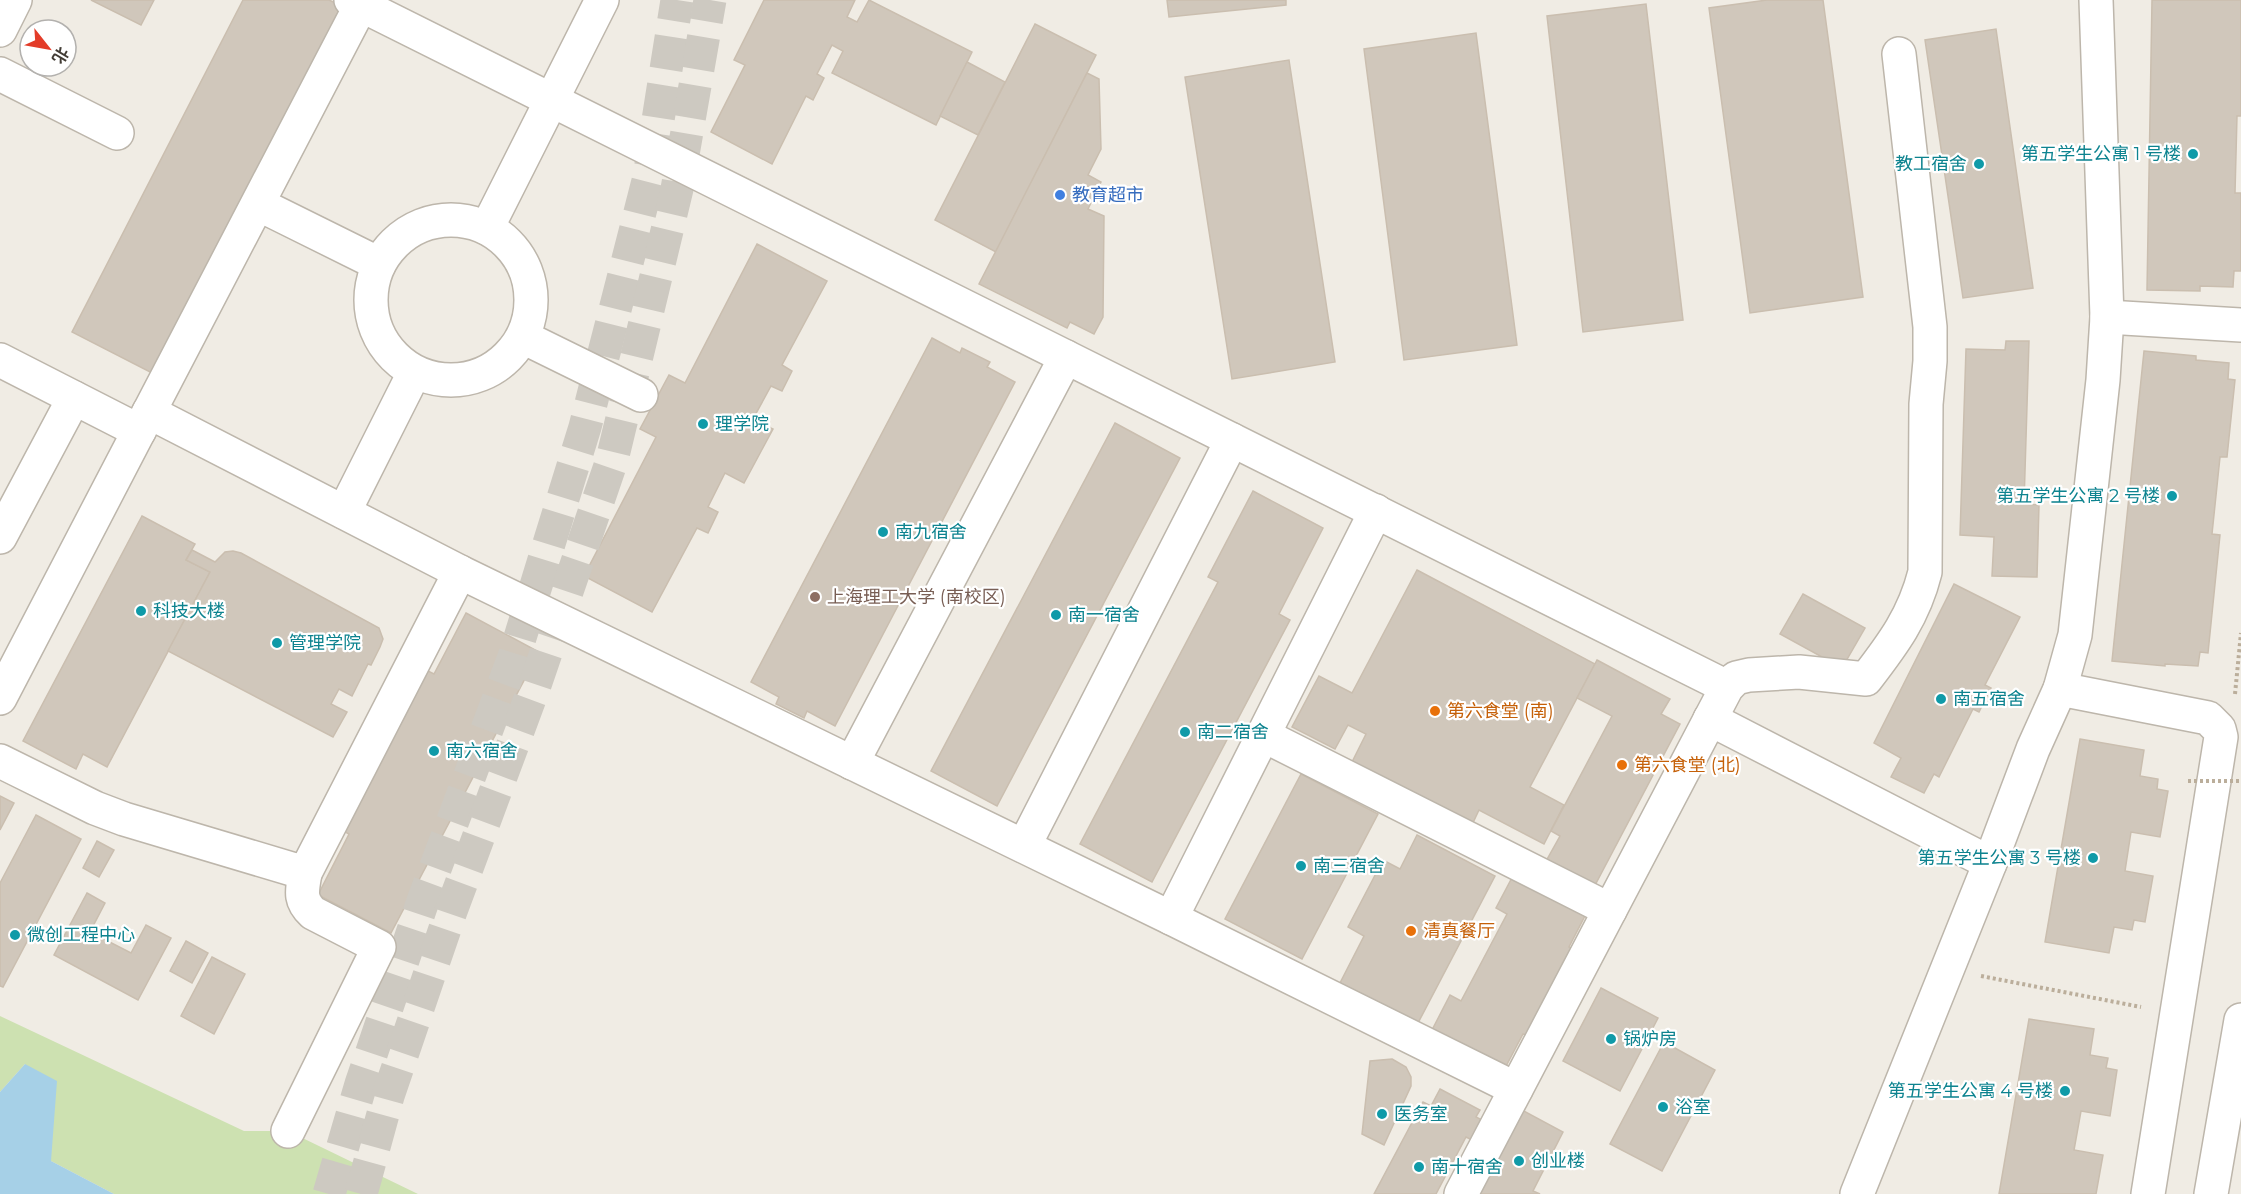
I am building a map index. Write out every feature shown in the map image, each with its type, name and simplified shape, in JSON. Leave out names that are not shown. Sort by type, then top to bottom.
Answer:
[{"type":"street","points":[[0,30],[15,0]]},
{"type":"street","points":[[487,228],[602,0]]},
{"type":"street","points":[[1857,1194],[1948,970],[2033,748],[2060,689],[2075,635],[2103,380],[2107,317],[2096,0]]},
{"type":"street","points":[[0,698],[258,204],[356,3],[1727,687]]},
{"type":"street","points":[[1461,1194],[1727,687],[1736,678],[1749,675],[1799,672],[1866,679],[1911,616],[1925,572],[1926,404],[1930,362],[1929,327],[1899,54]]},
{"type":"street","points":[[0,74],[117,133]]},
{"type":"street","points":[[258,204],[379,264]]},
{"type":"street","points":[[456,219],[487,228],[512,247],[528,274],[532,307],[523,337],[504,362],[476,378],[445,381],[414,373],[388,352],[374,326],[370,294],[379,264],[398,240],[426,223],[456,219]]},
{"type":"street","points":[[2107,317],[2241,325]]},
{"type":"street","points":[[523,337],[641,395]]},
{"type":"street","points":[[852,763],[1066,357]]},
{"type":"street","points":[[0,360],[74,398],[144,422],[344,512],[460,572],[1172,918],[1516,1089]]},
{"type":"street","points":[[344,512],[414,373]]},
{"type":"street","points":[[0,537],[74,398]]},
{"type":"street","points":[[1024,846],[1232,440]]},
{"type":"street","points":[[1172,918],[1376,511]]},
{"type":"street","points":[[288,1131],[379,947],[313,913],[305,905],[302,891],[305,873],[460,572]]},
{"type":"street","points":[[2060,689],[2208,718],[2219,729],[2221,737],[2148,1194]]},
{"type":"street","points":[[1710,719],[1990,863]]},
{"type":"street","points":[[1263,735],[1611,910]]},
{"type":"street","points":[[0,761],[95,808],[124,819],[305,873]]},
{"type":"street","points":[[2211,1194],[2241,1020]]},
{"type":"path","points":[[2234,699],[2241,633]]},
{"type":"path","points":[[2188,781],[2241,781]]},
{"type":"path","points":[[1948,970],[2177,1014]]},
{"type":"green space","points":[[0,1016],[244,1131],[288,1131],[418,1194],[114,1194],[51,1161],[25,1064],[0,1092]]},
{"type":"water","points":[[25,1064],[57,1081],[51,1161],[114,1194],[0,1194],[0,1092]]},
{"type":"building","points":[[91,0],[154,0],[141,25]]},
{"type":"building","points":[[243,0],[329,0],[342,6],[154,374],[72,332]]},
{"type":"building","points":[[764,0],[855,0],[847,17],[857,22],[869,0],[972,52],[936,125],[832,73],[843,51],[832,45],[817,74],[824,78],[813,100],[806,96],[772,164],[711,132],[745,65],[734,60]]},
{"type":"building","points":[[1167,0],[1286,0],[1286,5],[1169,17]]},
{"type":"building","points":[[1767,0],[1823,0],[1863,297],[1750,313],[1709,8]]},
{"type":"building","name":"第五学生公寓 1 号楼","points":[[2152,0],[2241,0],[2241,116],[2237,116],[2235,193],[2241,193],[2241,271],[2234,271],[2233,287],[2200,286],[2200,291],[2147,290]]},
{"type":"building","points":[[1646,4],[1683,320],[1583,332],[1547,16]]},
{"type":"building","points":[[1035,24],[1096,55],[996,252],[935,220]]},
{"type":"building","name":"教工宿舍","points":[[1996,29],[2033,288],[1963,298],[1925,40]]},
{"type":"building","points":[[1476,33],[1517,345],[1404,360],[1364,49]]},
{"type":"building","points":[[1289,60],[1335,362],[1232,379],[1185,77]]},
{"type":"building","points":[[967,62],[1005,82],[978,135],[940,116]]},
{"type":"building","name":"教育超市","points":[[1087,73],[1099,79],[1101,149],[1088,175],[1101,182],[1088,209],[1104,216],[1103,317],[1094,334],[1070,322],[1067,328],[979,284]]},
{"type":"building","name":"理学院","points":[[757,244],[827,281],[782,365],[792,371],[782,391],[771,386],[753,419],[773,429],[744,483],[725,473],[708,507],[718,512],[708,533],[697,528],[652,612],[584,576],[656,437],[640,429],[669,375],[685,383]]},
{"type":"building","name":"南九宿舍","points":[[932,338],[960,353],[962,348],[990,362],[987,367],[1015,382],[835,726],[807,711],[804,718],[776,704],[779,697],[751,682]]},
{"type":"building","points":[[2006,341],[2029,341],[2024,504],[2039,505],[2037,577],[1992,576],[1994,537],[1960,535],[1966,349],[2005,350]]},
{"type":"building","name":"第五学生公寓 2 号楼","points":[[2144,351],[2196,356],[2196,360],[2229,363],[2228,379],[2235,380],[2227,457],[2220,457],[2212,534],[2220,535],[2208,653],[2200,652],[2198,666],[2165,664],[2165,666],[2112,661]]},
{"type":"building","name":"南一宿舍","points":[[1115,423],[1180,458],[997,806],[931,771]]},
{"type":"building","name":"南二宿舍","points":[[1253,491],[1323,528],[1279,614],[1290,620],[1152,882],[1080,844],[1218,582],[1208,577]]},
{"type":"building","name":"科技大楼","points":[[142,516],[195,544],[186,560],[210,572],[107,767],[83,754],[76,769],[23,741]]},
{"type":"building","name":"管理学院","points":[[192,550],[215,562],[225,552],[241,553],[379,628],[383,639],[380,647],[371,665],[368,664],[352,696],[339,689],[331,704],[347,712],[333,737],[168,651],[210,572],[186,560]]},
{"type":"building","name":"第六食堂 (南)","points":[[1417,570],[1595,664],[1530,787],[1564,805],[1544,844],[1479,810],[1471,827],[1351,764],[1366,734],[1348,725],[1335,749],[1292,727],[1319,676],[1352,693]]},
{"type":"building","name":"南五宿舍","points":[[1954,584],[2020,617],[1985,685],[1991,688],[1979,712],[1973,709],[1939,777],[1934,774],[1924,793],[1891,777],[1901,758],[1874,743]]},
{"type":"building","points":[[1803,594],[1865,628],[1842,668],[1780,634]]},
{"type":"building","name":"南六宿舍","points":[[466,613],[539,652],[391,933],[318,895],[349,834],[340,829],[424,669],[434,674]]},
{"type":"building","name":"第六食堂 (北)","points":[[1597,660],[1670,699],[1661,714],[1680,724],[1593,889],[1545,863],[1560,836],[1551,831],[1612,716],[1577,698]]},
{"type":"building","name":"第五学生公寓 3 号楼","points":[[2080,739],[2144,750],[2140,776],[2158,779],[2157,789],[2168,791],[2160,837],[2131,832],[2125,871],[2153,876],[2145,922],[2134,920],[2132,930],[2114,927],[2109,953],[2045,942]]},
{"type":"building","name":"南三宿舍","points":[[1301,774],[1378,814],[1302,959],[1225,919]]},
{"type":"building","points":[[0,796],[14,803],[0,830]]},
{"type":"building","name":"微创工程中心","points":[[36,815],[81,839],[3,987],[0,986],[0,883]]},
{"type":"building","name":"清真餐厅","points":[[1417,835],[1495,876],[1418,1023],[1340,983],[1364,936],[1348,927],[1383,860],[1400,869]]},
{"type":"building","points":[[97,841],[114,850],[99,877],[83,868]]},
{"type":"building","points":[[1515,872],[1588,910],[1569,947],[1577,951],[1531,1037],[1523,1034],[1504,1070],[1431,1032],[1450,995],[1461,1001],[1507,914],[1496,908]]},
{"type":"building","points":[[87,893],[105,903],[90,932],[131,953],[146,925],[171,938],[138,1000],[54,955]]},
{"type":"building","points":[[186,941],[208,953],[192,983],[170,971]]},
{"type":"building","points":[[212,957],[245,974],[214,1034],[181,1016]]},
{"type":"building","name":"锅炉房","points":[[1601,988],[1658,1018],[1620,1091],[1563,1061]]},
{"type":"building","name":"第五学生公寓 4 号楼","points":[[2029,1019],[2094,1029],[2090,1055],[2108,1058],[2106,1068],[2117,1070],[2110,1116],[2081,1111],[2074,1150],[2103,1155],[2096,1194],[1999,1194]]},
{"type":"building","name":"浴室","points":[[1664,1042],[1715,1070],[1662,1171],[1610,1144]]},
{"type":"building","name":"医务室","points":[[1392,1059],[1406,1067],[1411,1077],[1411,1086],[1384,1145],[1362,1134],[1370,1061]]},
{"type":"building","name":"南十宿舍","points":[[1440,1089],[1480,1110],[1476,1117],[1484,1121],[1474,1141],[1466,1137],[1436,1194],[1374,1194],[1423,1102],[1431,1106]]},
{"type":"building","name":"创业楼","points":[[1518,1108],[1563,1132],[1533,1191],[1540,1194],[1473,1194]]},
{"type":"tunnel","points":[[329,1194],[361,1084],[423,901],[514,657],[585,427],[649,177],[677,0]]},
{"type":"tunnel","points":[[361,1194],[388,1096],[451,911],[535,685],[612,460],[677,189],[710,0]]},
{"type":"place","name":"第五学生公寓 1 号楼","points":[[2193,154]]},
{"type":"place","name":"教工宿舍","points":[[1979,164]]},
{"type":"place","name":"教育超市","points":[[1060,195]]},
{"type":"place","name":"理学院","points":[[703,424]]},
{"type":"place","name":"第五学生公寓 2 号楼","points":[[2172,496]]},
{"type":"place","name":"南九宿舍","points":[[883,532]]},
{"type":"place","name":"上海理工大学 (南校区)","points":[[815,597]]},
{"type":"place","name":"科技大楼","points":[[141,611]]},
{"type":"place","name":"南一宿舍","points":[[1056,615]]},
{"type":"place","name":"管理学院","points":[[277,643]]},
{"type":"place","name":"南五宿舍","points":[[1941,699]]},
{"type":"place","name":"第六食堂 (南)","points":[[1435,711]]},
{"type":"place","name":"南二宿舍","points":[[1185,732]]},
{"type":"place","name":"南六宿舍","points":[[434,751]]},
{"type":"place","name":"第六食堂 (北)","points":[[1622,765]]},
{"type":"place","name":"第五学生公寓 3 号楼","points":[[2093,858]]},
{"type":"place","name":"南三宿舍","points":[[1301,866]]},
{"type":"place","name":"清真餐厅","points":[[1411,931]]},
{"type":"place","name":"微创工程中心","points":[[15,935]]},
{"type":"place","name":"锅炉房","points":[[1611,1039]]},
{"type":"place","name":"第五学生公寓 4 号楼","points":[[2065,1091]]},
{"type":"place","name":"浴室","points":[[1663,1107]]},
{"type":"place","name":"医务室","points":[[1382,1114]]},
{"type":"place","name":"创业楼","points":[[1519,1161]]},
{"type":"place","name":"南十宿舍","points":[[1419,1167]]}]
